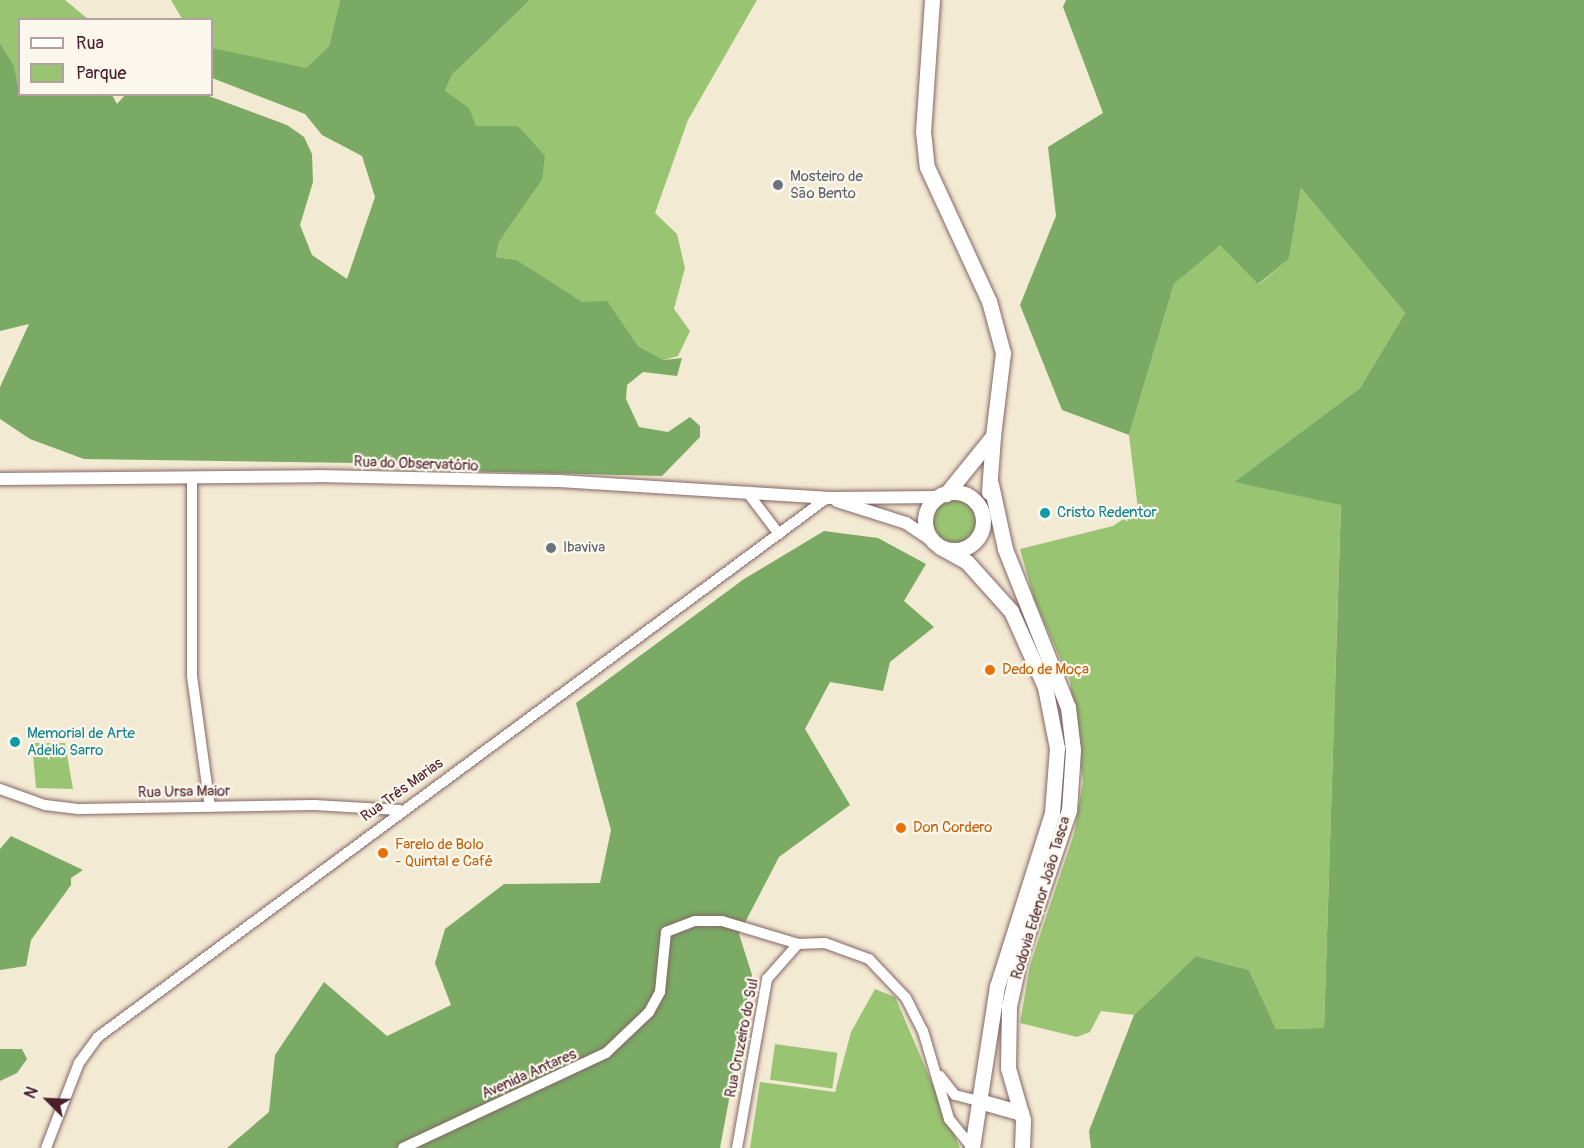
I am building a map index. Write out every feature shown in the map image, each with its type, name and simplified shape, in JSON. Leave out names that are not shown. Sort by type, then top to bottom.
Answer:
[{"type":"main road","name":"Rodovia Edenor João Tasca","points":[[933,0],[923,131],[927,167],[998,328],[1003,353],[993,436],[987,516],[1019,583],[1068,707],[1073,750],[1069,810],[1020,956],[1010,1006],[1008,1068],[1022,1113],[1022,1148]]},
{"type":"main road","points":[[942,495],[970,497],[987,516],[978,537],[965,548],[937,544],[926,518],[942,495],[993,436]]},
{"type":"main road","name":"Rodovia Edenor João Tasca","points":[[937,544],[967,562],[1000,597],[1045,687],[1057,748],[1052,813],[1006,948],[972,1148]]},
{"type":"main road","points":[[1000,597],[1019,583]]},
{"type":"main road","points":[[979,1101],[1022,1113]]},
{"type":"street","points":[[192,478],[192,676],[210,807]]},
{"type":"street","name":"Rua do Observatório","points":[[0,479],[559,481],[828,498],[942,495]]},
{"type":"street","points":[[747,492],[779,534]]},
{"type":"street","name":"Rua do Observatório","points":[[828,498],[906,523],[937,544]]},
{"type":"street","name":"Rua Três Marias","points":[[46,1148],[79,1063],[98,1037],[400,810],[828,498]]},
{"type":"street","name":"Rua Ursa Maior","points":[[0,789],[45,805],[80,809],[373,807],[400,810]]},
{"type":"street","points":[[373,807],[387,820]]},
{"type":"street","name":"Avenida Antares","points":[[403,1148],[606,1053],[649,1012],[660,992],[666,932],[695,921],[722,921],[798,944]]},
{"type":"street","points":[[798,944],[848,949],[890,976],[923,1032],[949,1119],[972,1148]]},
{"type":"street","name":"Rua Cruzeiro do Sul","points":[[737,1148],[767,979],[798,944]]},
{"type":"street","points":[[936,1071],[955,1095],[979,1101]]},
{"type":"green space","points":[[0,0],[65,0],[87,18],[18,18],[18,82],[13,80],[13,64],[0,43]]},
{"type":"green space","points":[[171,0],[340,0],[329,46],[306,68],[288,68],[213,48],[213,18],[181,18]]},
{"type":"green space","points":[[340,0],[530,0],[452,75],[445,91],[469,108],[476,126],[518,126],[545,156],[542,180],[499,242],[496,257],[517,260],[582,302],[607,301],[638,346],[664,360],[682,358],[677,376],[643,372],[627,385],[626,399],[639,427],[668,432],[690,417],[700,426],[700,437],[662,476],[458,471],[428,464],[84,459],[30,439],[0,419],[0,387],[29,324],[0,331],[0,43],[13,64],[18,96],[113,96],[117,104],[124,96],[209,96],[287,125],[304,137],[312,154],[313,182],[300,225],[312,255],[347,279],[375,197],[362,156],[322,135],[305,114],[213,78],[213,48],[306,68],[329,46]]},
{"type":"green space","points":[[530,0],[757,0],[688,120],[655,213],[677,234],[685,268],[674,309],[690,331],[678,356],[664,360],[638,346],[607,302],[581,302],[517,260],[496,257],[499,242],[542,180],[518,126],[476,126],[445,91],[452,75]]},
{"type":"green space","points":[[1066,0],[1584,0],[1584,1148],[1091,1148],[1089,1131],[1134,1015],[1196,956],[1249,970],[1276,1029],[1324,1028],[1341,505],[1234,482],[1360,388],[1405,313],[1301,188],[1289,259],[1258,284],[1220,245],[1174,284],[1129,435],[1062,410],[1020,305],[1056,216],[1048,147],[1103,113],[1063,7]]},
{"type":"green space","points":[[1301,188],[1405,313],[1360,388],[1234,482],[1341,504],[1324,1028],[1276,1029],[1249,970],[1196,956],[1134,1015],[1101,1011],[1090,1032],[1077,1037],[1020,1023],[1030,965],[1074,834],[1083,782],[1070,681],[1034,599],[1020,549],[1113,526],[1138,509],[1129,435],[1174,284],[1220,244],[1259,284],[1289,259]]},
{"type":"green space","points":[[954,500],[963,501],[970,506],[975,513],[975,531],[970,538],[963,543],[954,544],[945,543],[938,538],[933,531],[932,522],[933,513],[938,506],[945,501]]},
{"type":"green space","points":[[824,531],[878,538],[926,564],[904,601],[934,627],[890,662],[883,691],[830,682],[805,729],[850,805],[779,857],[739,934],[752,975],[720,1148],[227,1148],[269,1112],[275,1055],[324,982],[387,1036],[451,1005],[435,963],[445,929],[504,884],[600,883],[611,830],[576,703],[744,579]]},
{"type":"green space","points":[[32,743],[65,743],[73,789],[36,788]]},
{"type":"green space","points":[[11,836],[83,870],[71,878],[71,885],[31,940],[26,966],[0,970],[0,849]]},
{"type":"green space","points":[[875,989],[895,997],[960,1148],[750,1148],[760,1082],[835,1092],[851,1032]]},
{"type":"green space","points":[[775,1044],[837,1053],[832,1088],[770,1080]]},
{"type":"green space","points":[[0,1049],[22,1049],[27,1059],[17,1073],[0,1081]]},
{"type":"place","name":"Mosteiro de São Bento","points":[[778,185]]},
{"type":"place","name":"Cristo Redentor","points":[[1045,513]]},
{"type":"place","name":"Ibaviva","points":[[551,548]]},
{"type":"place","name":"Dedo de Moça","points":[[990,670]]},
{"type":"place","name":"Memorial de Arte Adelio Sarro","points":[[15,742]]},
{"type":"place","name":"Don Cordero","points":[[901,828]]},
{"type":"place","name":"Farelo de Bolo - Quintal e Café","points":[[383,853]]}]
